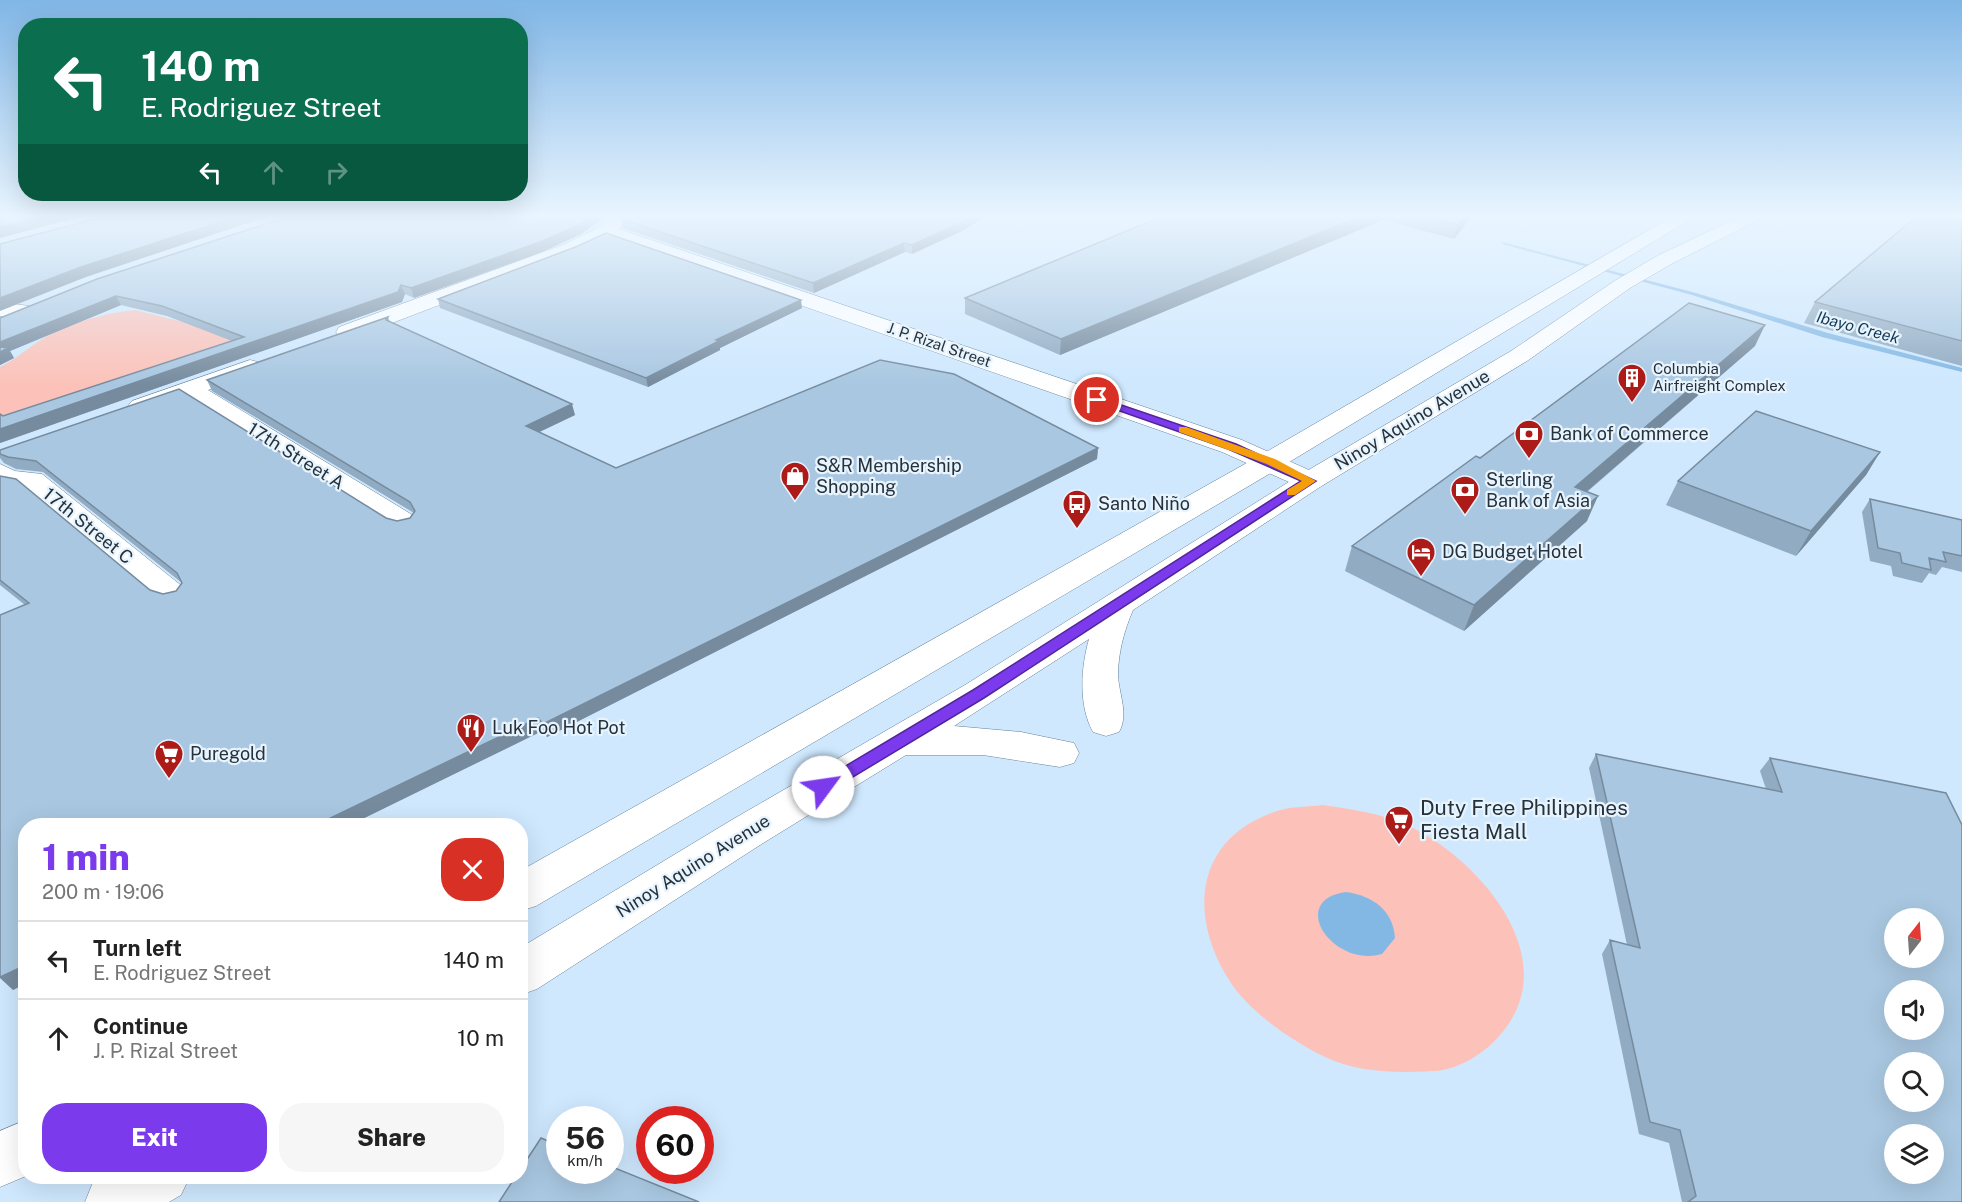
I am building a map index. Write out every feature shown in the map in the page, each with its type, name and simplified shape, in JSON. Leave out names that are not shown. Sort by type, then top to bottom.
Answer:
[{"type":"main road","points":[[331,338],[507,272]]},
{"type":"main road","name":"J. P. Rizal Street","points":[[747,272],[1271,461],[1310,481]]},
{"type":"main road","name":"Ninoy Aquino Avenue","points":[[528,888],[1271,461],[1591,272]]},
{"type":"main road","name":"Ninoy Aquino Avenue","points":[[528,969],[745,833],[900,741],[1310,481],[1519,356],[1644,272]]},
{"type":"main road","points":[[0,321],[10,310],[42,303]]},
{"type":"main road","points":[[125,411],[266,361]]},
{"type":"main road","name":"17th Street A","points":[[189,389],[402,522]]},
{"type":"main road","name":"17th Street C","points":[[3,459],[8,479],[32,480],[171,594]]},
{"type":"main road","points":[[1106,722],[1099,688],[1100,659],[1106,632],[1119,603]]},
{"type":"main road","points":[[900,741],[977,740],[1016,744],[1060,753]]},
{"type":"main road","points":[[0,1160],[18,1151]]},
{"type":"main road","points":[[113,1202],[147,1184]]},
{"type":"shaded area","points":[[135,310],[263,342],[0,419],[0,367],[61,329],[98,317]]},
{"type":"shaded area","points":[[1323,805],[1383,816],[1417,830],[1442,846],[1467,867],[1490,891],[1508,918],[1520,946],[1524,976],[1518,1005],[1501,1034],[1471,1059],[1443,1070],[1420,1072],[1378,1071],[1338,1062],[1286,1035],[1249,1005],[1231,983],[1217,958],[1208,932],[1204,907],[1206,882],[1214,860],[1229,840],[1249,823],[1282,809]]},
{"type":"water","points":[[1346,892],[1373,901],[1386,912],[1395,938],[1382,954],[1364,956],[1347,951],[1333,943],[1323,931],[1318,919],[1320,907],[1329,898]]},
{"type":"building","points":[[0,272],[68,272],[0,298]]},
{"type":"building","points":[[118,272],[456,272],[411,288],[401,285],[398,292],[0,429],[0,414],[3,416],[244,337],[162,306],[116,296],[0,342],[0,318]]},
{"type":"building","points":[[509,272],[720,272],[801,300],[716,340],[719,341],[646,378],[438,299]]},
{"type":"building","points":[[780,272],[838,272],[813,283]]},
{"type":"building","points":[[1028,272],[1224,272],[1061,339],[965,298]]},
{"type":"building","points":[[1850,272],[1962,272],[1962,341],[1815,302]]},
{"type":"building","points":[[1689,303],[1765,325],[1575,487],[1598,496],[1474,605],[1352,546],[1476,456],[1480,458]]},
{"type":"building","points":[[388,317],[386,320],[572,404],[526,426],[616,468],[880,360],[954,374],[1098,448],[543,724],[538,718],[331,818],[18,818],[18,969],[0,977],[0,615],[29,603],[0,580],[0,476],[16,479],[150,590],[163,594],[176,591],[182,583],[177,573],[36,461],[8,457],[0,454],[0,450],[179,389],[386,518],[397,521],[410,518],[415,511],[410,502],[207,380]]},
{"type":"building","points":[[1756,411],[1880,452],[1811,531],[1678,481]]},
{"type":"building","points":[[1870,499],[1962,520],[1962,556],[1943,552],[1946,562],[1929,558],[1931,570],[1902,563],[1900,553],[1878,548]]},
{"type":"building","points":[[1596,754],[1782,792],[1770,758],[1946,793],[1962,825],[1962,1202],[1688,1202],[1696,1196],[1680,1130],[1650,1122],[1610,940],[1640,948]]},
{"type":"building","points":[[541,1138],[546,1140],[546,1184],[624,1184],[624,1172],[636,1177],[636,1184],[654,1184],[699,1202],[499,1202],[511,1184],[528,1184],[528,1158]]},
{"type":"waterway","name":"Ibayo Creek","points":[[1612,272],[1694,294],[1825,335],[1962,370]]},
{"type":"slow traffic","points":[[1183,429],[1271,461],[1310,481],[1291,493]]},
{"type":"place","name":"Columbia Airfreight Complex","points":[[1632,404]]},
{"type":"place","name":"Bank of Commerce","points":[[1529,460]]},
{"type":"place","name":"S&R Membership Shopping","points":[[795,502]]},
{"type":"place","name":"Sterling Bank of Asia","points":[[1465,516]]},
{"type":"place","name":"Santo Niño","points":[[1077,530]]},
{"type":"place","name":"DG Budget Hotel","points":[[1421,578]]},
{"type":"place","name":"Luk Foo Hot Pot","points":[[471,754]]},
{"type":"place","name":"Puregold","points":[[169,780]]},
{"type":"place","name":"Duty Free Philippines Fiesta Mall","points":[[1399,846]]},
{"type":"route","points":[[823,787],[978,694],[1310,481],[1271,461],[1232,446],[1097,400]]}]
